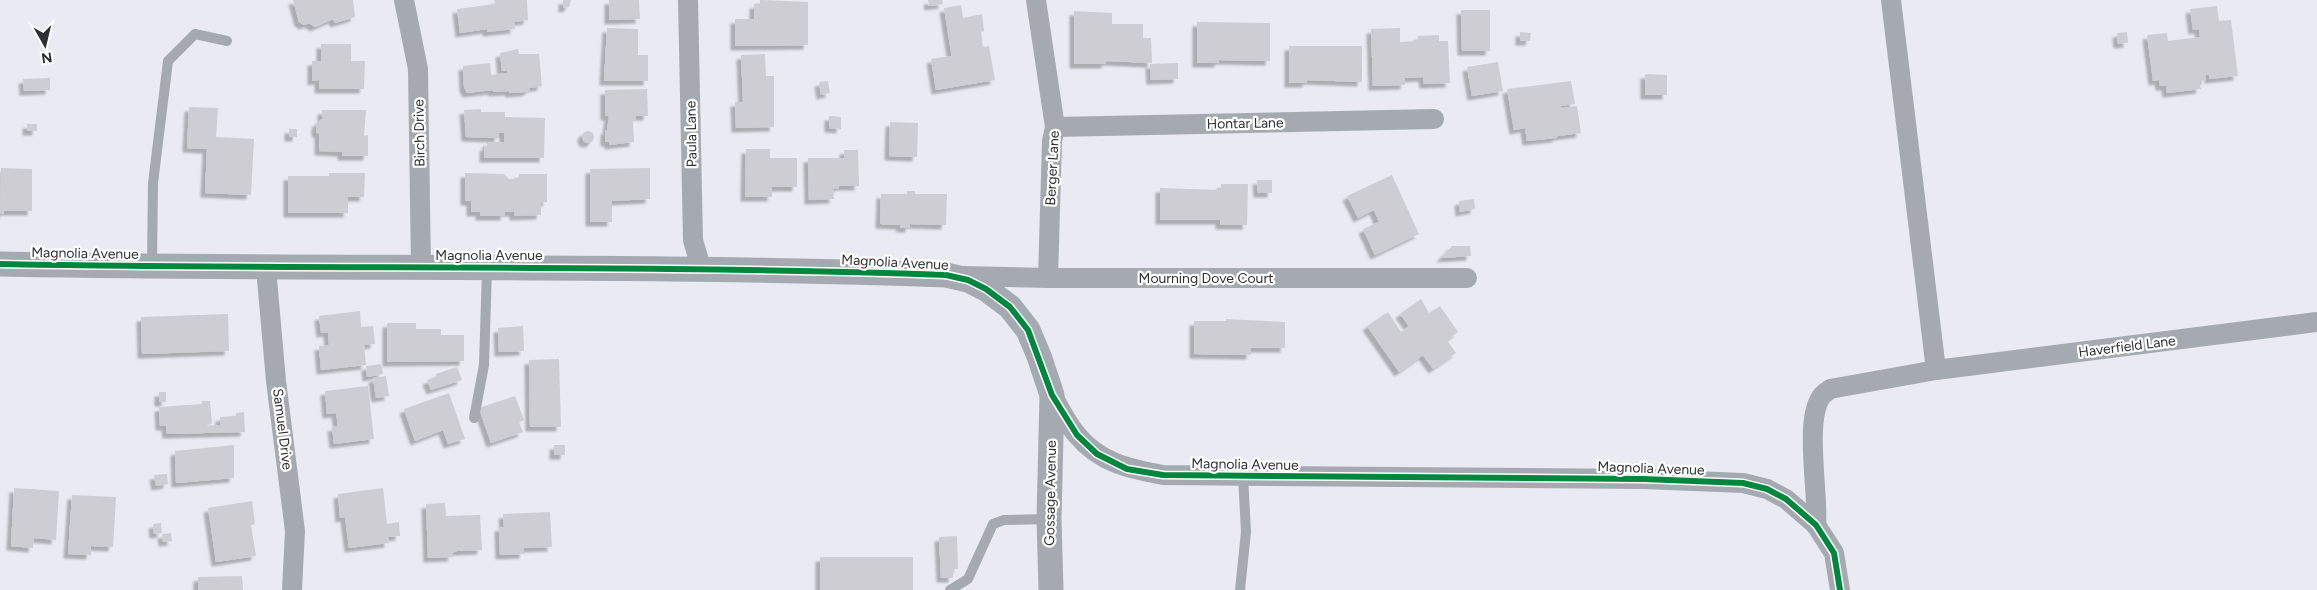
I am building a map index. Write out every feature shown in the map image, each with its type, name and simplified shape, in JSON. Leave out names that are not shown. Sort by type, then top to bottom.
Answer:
[{"type":"street","name":"Birch Drive","points":[[404,0],[418,69],[421,268]]},
{"type":"street","name":"Paula Lane","points":[[688,0],[693,240],[701,268]]},
{"type":"street","name":"Berger Lane","points":[[1036,0],[1055,127],[1052,141],[1048,278]]},
{"type":"street","points":[[1891,0],[1936,370]]},
{"type":"street","name":"Hontar Lane","points":[[1055,127],[1434,119]]},
{"type":"street","name":"Magnolia Avenue","points":[[0,264],[266,268],[701,268],[946,275],[968,280],[986,289],[1010,307],[1028,330],[1052,395],[1076,435],[1097,454],[1127,469],[1163,475],[1643,479],[1743,483],[1767,489],[1786,499],[1816,525],[1834,553],[1840,590]]},
{"type":"street","name":"Samuel Drive","points":[[266,268],[276,381],[295,531],[292,590]]},
{"type":"street","name":"Mourning Dove Court","points":[[946,275],[1048,278],[1467,278]]},
{"type":"street","name":"Haverfield Lane","points":[[1816,525],[1818,507],[1813,476],[1814,434],[1821,398],[1830,389],[1936,370],[2317,322]]},
{"type":"street","name":"Gossage Avenue","points":[[1051,590],[1049,519],[1052,395]]},
{"type":"lane","points":[[152,267],[153,183],[168,61],[196,34],[226,41]]},
{"type":"lane","points":[[474,418],[484,365],[487,268]]},
{"type":"lane","points":[[1240,590],[1246,532],[1243,476]]},
{"type":"lane","points":[[950,590],[968,579],[993,524],[1004,520],[1049,519]]},
{"type":"building","points":[[293,0],[353,0],[355,17],[335,23],[333,19],[315,27],[309,23],[304,25],[299,22]]},
{"type":"building","points":[[494,0],[527,0],[528,20],[514,22],[515,29],[487,32],[487,29],[460,33],[457,9],[495,4]]},
{"type":"building","points":[[563,0],[571,0],[569,7],[563,8]]},
{"type":"building","points":[[609,0],[639,0],[640,19],[609,20]]},
{"type":"building","points":[[760,0],[808,2],[808,45],[735,46],[735,19],[754,19],[754,4],[760,4]]},
{"type":"building","points":[[928,0],[942,0],[943,4],[929,6]]},
{"type":"building","points":[[961,5],[963,18],[982,14],[984,31],[981,32],[983,47],[989,46],[995,80],[936,90],[931,59],[951,56],[944,8]]},
{"type":"building","points":[[2217,6],[2219,21],[2231,20],[2238,76],[2209,79],[2209,75],[2205,75],[2206,80],[2199,81],[2201,89],[2167,93],[2166,86],[2160,86],[2159,80],[2153,81],[2147,35],[2167,33],[2168,41],[2200,37],[2199,29],[2193,30],[2190,9]]},
{"type":"building","points":[[1461,10],[1490,10],[1490,51],[1462,51]]},
{"type":"building","points":[[1074,11],[1112,13],[1112,24],[1143,24],[1143,38],[1151,38],[1152,63],[1106,61],[1106,64],[1074,64]]},
{"type":"building","points":[[1197,22],[1270,23],[1270,61],[1219,60],[1219,63],[1197,63]]},
{"type":"building","points":[[607,28],[638,29],[638,55],[648,55],[648,81],[604,81]]},
{"type":"building","points":[[1400,28],[1400,42],[1418,41],[1418,36],[1439,35],[1439,41],[1448,41],[1450,83],[1424,84],[1423,77],[1405,78],[1405,85],[1373,86],[1371,29]]},
{"type":"building","points":[[1520,32],[1531,33],[1530,41],[1520,41]]},
{"type":"building","points":[[2127,32],[2128,43],[2118,44],[2117,33]]},
{"type":"building","points":[[321,44],[351,44],[351,61],[365,61],[364,89],[319,89],[319,80],[312,81],[312,61],[321,61]]},
{"type":"building","points":[[1289,46],[1362,46],[1362,82],[1307,80],[1307,83],[1289,83]]},
{"type":"building","points":[[518,49],[519,54],[539,54],[542,86],[530,88],[530,90],[525,92],[493,92],[493,90],[467,93],[464,87],[463,66],[490,63],[491,75],[508,73],[507,70],[502,71],[500,53]]},
{"type":"building","points":[[765,54],[766,76],[774,76],[774,127],[736,128],[735,102],[743,102],[741,55]]},
{"type":"building","points":[[1498,62],[1503,91],[1472,96],[1467,67]]},
{"type":"building","points":[[1178,63],[1178,79],[1151,80],[1150,64]]},
{"type":"building","points":[[1645,74],[1667,75],[1667,95],[1645,95]]},
{"type":"building","points":[[50,78],[50,90],[24,91],[23,79]]},
{"type":"building","points":[[828,81],[830,93],[821,95],[819,82]]},
{"type":"building","points":[[1571,81],[1575,104],[1560,106],[1561,108],[1577,106],[1581,133],[1527,141],[1525,128],[1514,130],[1507,89]]},
{"type":"building","points":[[647,89],[648,116],[636,116],[635,121],[633,121],[634,142],[609,145],[609,142],[605,142],[605,130],[607,130],[609,116],[605,116],[605,90]]},
{"type":"building","points":[[189,107],[218,108],[216,137],[254,139],[251,195],[205,193],[207,149],[187,148]]},
{"type":"building","points":[[481,109],[481,112],[505,112],[505,117],[545,118],[544,158],[484,158],[484,147],[487,146],[487,142],[504,142],[504,133],[499,133],[499,138],[466,137],[464,110]]},
{"type":"building","points":[[322,110],[366,110],[364,136],[368,135],[368,156],[342,156],[342,152],[319,151],[319,134],[316,132],[316,124],[322,119]]},
{"type":"building","points":[[829,116],[841,117],[841,129],[829,128]]},
{"type":"building","points":[[890,122],[918,123],[917,157],[889,156]]},
{"type":"building","points":[[27,124],[37,124],[37,131],[27,131]]},
{"type":"building","points":[[289,129],[297,129],[297,137],[289,137]]},
{"type":"building","points":[[586,131],[590,131],[594,137],[590,143],[586,143],[582,139],[582,135]]},
{"type":"building","points":[[746,149],[770,149],[770,158],[797,158],[797,187],[772,187],[772,197],[745,197]]},
{"type":"building","points":[[844,150],[858,150],[859,186],[839,186],[839,188],[833,189],[834,199],[809,200],[808,158],[844,158]]},
{"type":"building","points":[[1,168],[32,169],[32,211],[4,211],[4,214],[0,214]]},
{"type":"building","points":[[650,168],[650,199],[612,201],[612,222],[590,222],[590,169]]},
{"type":"building","points":[[329,173],[365,173],[364,197],[345,197],[348,198],[348,213],[288,213],[288,176],[329,176]]},
{"type":"building","points":[[465,173],[504,174],[509,179],[518,179],[519,174],[547,174],[547,202],[541,202],[541,215],[514,216],[514,212],[505,212],[505,216],[480,216],[480,212],[471,212],[471,201],[465,201]]},
{"type":"building","points":[[1392,175],[1419,234],[1375,255],[1363,229],[1379,222],[1374,210],[1358,218],[1347,196]]},
{"type":"building","points":[[1257,180],[1272,180],[1272,193],[1258,193]]},
{"type":"building","points":[[1221,184],[1248,184],[1247,225],[1220,225],[1220,220],[1160,220],[1160,188],[1221,190]]},
{"type":"building","points":[[907,191],[915,191],[915,194],[947,194],[946,225],[910,224],[910,228],[900,228],[901,225],[880,224],[881,194],[907,194]]},
{"type":"building","points":[[1474,199],[1475,209],[1460,212],[1459,201]]},
{"type":"building","points":[[1452,246],[1470,246],[1471,256],[1441,258]]},
{"type":"building","points":[[1421,299],[1429,313],[1440,306],[1458,332],[1447,340],[1456,353],[1433,369],[1423,355],[1399,372],[1367,326],[1388,312],[1401,332],[1409,326],[1400,314]]},
{"type":"building","points":[[360,311],[361,327],[373,326],[375,344],[364,345],[366,365],[321,370],[319,346],[329,345],[328,332],[321,333],[319,316]]},
{"type":"building","points":[[228,314],[229,351],[142,354],[141,317]]},
{"type":"building","points":[[1226,319],[1285,322],[1285,348],[1251,348],[1251,355],[1194,354],[1194,321],[1226,321]]},
{"type":"building","points":[[387,323],[416,323],[416,329],[441,329],[441,335],[464,335],[464,361],[387,362]]},
{"type":"building","points":[[523,326],[524,351],[499,352],[498,328]]},
{"type":"building","points":[[559,359],[561,427],[530,427],[529,360]]},
{"type":"building","points":[[381,364],[383,374],[367,377],[366,366]]},
{"type":"building","points":[[457,367],[462,380],[431,390],[427,380],[437,377],[436,374]]},
{"type":"building","points":[[386,376],[389,396],[376,398],[373,378]]},
{"type":"building","points":[[368,386],[374,439],[334,444],[332,427],[338,426],[336,413],[327,414],[325,391]]},
{"type":"building","points":[[159,392],[166,392],[166,402],[159,402]]},
{"type":"building","points":[[449,393],[465,439],[448,444],[443,430],[415,441],[404,409]]},
{"type":"building","points":[[515,396],[524,420],[519,422],[523,432],[491,443],[479,408]]},
{"type":"building","points":[[202,401],[210,401],[212,424],[203,426],[220,425],[220,417],[236,416],[236,413],[244,412],[245,432],[167,434],[166,426],[160,426],[159,407],[202,404]]},
{"type":"building","points":[[234,445],[234,478],[176,483],[175,451]]},
{"type":"building","points":[[554,445],[565,445],[565,455],[554,455]]},
{"type":"building","points":[[167,474],[168,484],[156,486],[154,475]]},
{"type":"building","points":[[14,488],[59,491],[56,540],[34,538],[33,548],[11,546]]},
{"type":"building","points":[[383,488],[387,524],[399,522],[400,536],[388,537],[389,543],[349,548],[345,517],[340,518],[338,494]]},
{"type":"building","points":[[72,495],[116,497],[113,547],[91,546],[91,555],[68,554]]},
{"type":"building","points":[[252,501],[255,524],[251,525],[256,556],[216,562],[208,508]]},
{"type":"building","points":[[445,503],[446,516],[480,515],[482,550],[457,551],[452,553],[453,557],[428,558],[426,504]]},
{"type":"building","points":[[550,512],[552,547],[524,548],[524,554],[500,555],[499,527],[504,527],[503,514]]},
{"type":"building","points":[[161,523],[162,533],[154,534],[153,524]]},
{"type":"building","points":[[171,533],[172,541],[163,542],[162,534]]},
{"type":"building","points":[[957,536],[958,569],[953,569],[953,578],[941,578],[939,537]]},
{"type":"building","points":[[820,557],[913,557],[913,590],[820,590]]},
{"type":"building","points":[[242,576],[243,590],[198,590],[198,577]]},
{"type":"cycle path","points":[[0,264],[710,269],[946,275],[968,280],[986,289],[1010,307],[1028,330],[1052,395],[1077,435],[1097,454],[1127,469],[1163,475],[1643,479],[1743,483],[1767,489],[1786,499],[1816,525],[1834,553],[1840,590]]}]
